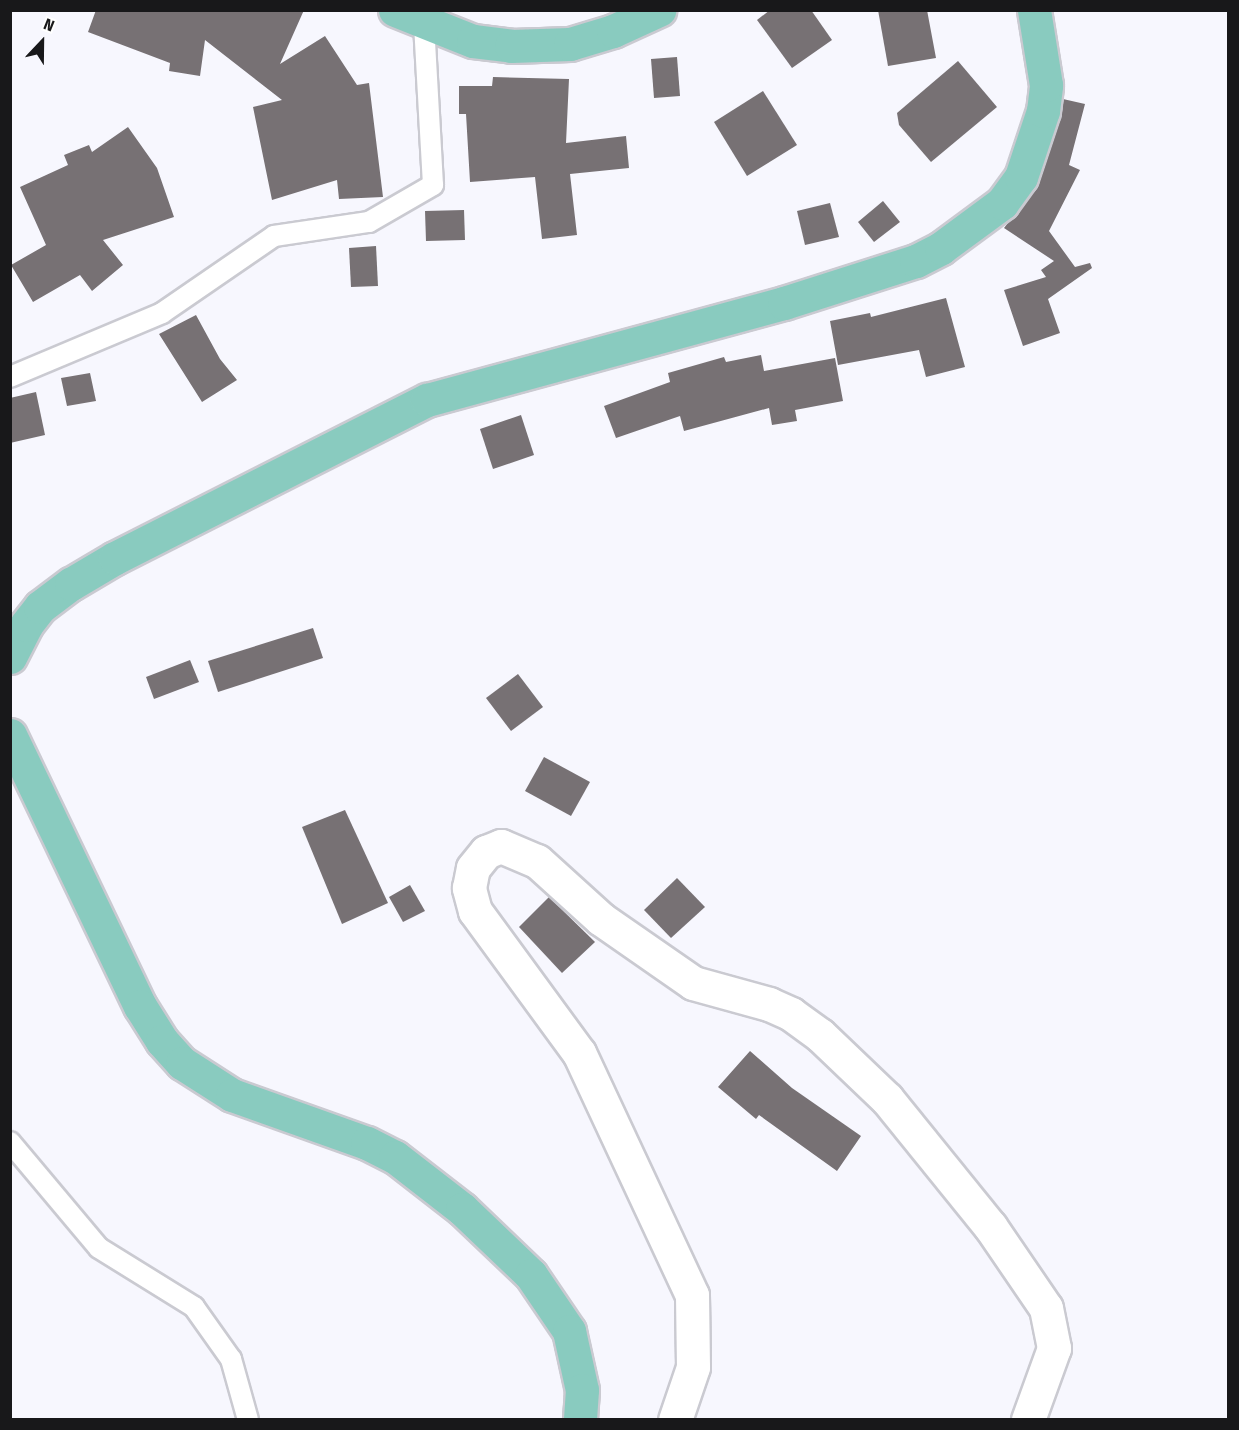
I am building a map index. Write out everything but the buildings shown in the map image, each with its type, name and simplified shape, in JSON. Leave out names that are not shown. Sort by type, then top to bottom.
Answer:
[{"type":"main road","points":[[410,17],[472,41],[512,46],[570,44],[614,31],[659,10]]},
{"type":"main road","points":[[10,657],[26,625],[40,608],[71,584],[115,558],[427,400],[784,303],[916,261],[941,248],[1002,203],[1021,177],[1043,111],[1046,85],[1034,10]]},
{"type":"main road","points":[[10,735],[135,995],[162,1041],[182,1063],[232,1095],[395,1157],[462,1209],[531,1275],[569,1331],[582,1390],[580,1419]]},
{"type":"street","points":[[675,1419],[693,1367],[692,1295],[579,1053],[475,911],[469,888],[473,868],[486,852],[501,846],[537,861],[601,919],[693,983],[769,1004],[791,1014],[820,1035],[887,1099],[990,1226],[1046,1308],[1054,1348],[1028,1419]]},
{"type":"lane","points":[[10,377],[162,313],[274,236],[369,222],[433,184],[410,17]]},
{"type":"lane","points":[[10,1142],[99,1248],[194,1307],[231,1359],[248,1419]]}]
